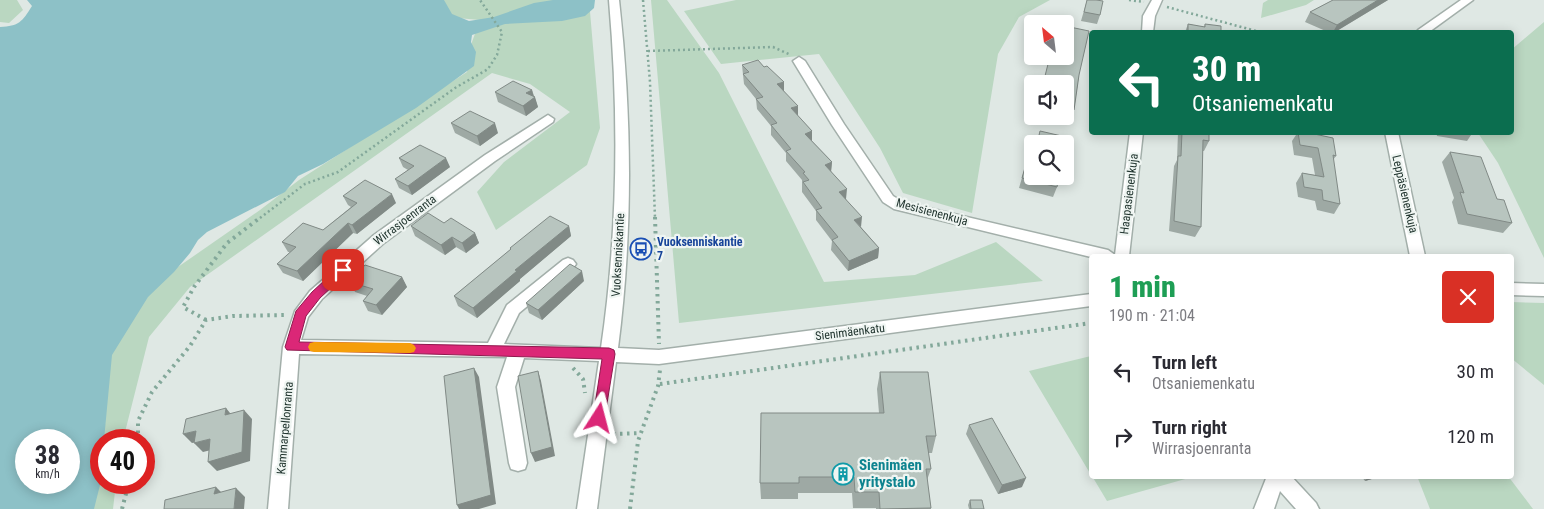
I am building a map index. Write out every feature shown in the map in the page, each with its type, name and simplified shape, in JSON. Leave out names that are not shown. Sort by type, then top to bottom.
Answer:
[{"type":"street","name":"Vuoksenniskantie","points":[[586,509],[614,315],[623,142],[620,61],[614,0]]},
{"type":"street","points":[[1425,30],[1468,0]]},
{"type":"street","points":[[1148,30],[1149,16],[1156,2]]},
{"type":"street","name":"Mesisienenkuja","points":[[799,61],[888,200],[899,206],[1100,254]]},
{"type":"street","name":"Wirrasjoenranta","points":[[291,347],[300,315],[316,295],[379,239],[548,119]]},
{"type":"street","name":"Haapasienenkuja","points":[[1122,254],[1137,135]]},
{"type":"street","name":"Leppäsienenkuja","points":[[1392,135],[1418,254]]},
{"type":"street","points":[[494,350],[513,309],[568,264]]},
{"type":"street","points":[[1514,289],[1544,290]]},
{"type":"street","name":"Sienimäenkatu","points":[[291,347],[518,350],[659,357],[1089,300]]},
{"type":"street","name":"Kammarpellonranta","points":[[278,509],[291,347]]},
{"type":"street","points":[[518,350],[506,386],[518,463]]},
{"type":"street","points":[[1264,509],[1276,479]]},
{"type":"street","points":[[1280,479],[1309,509]]},
{"type":"path","points":[[300,315],[233,316],[206,320],[183,308],[194,287],[227,243],[305,184],[338,172],[448,93],[488,69],[497,55],[502,32],[492,14],[480,0]]},
{"type":"path","points":[[630,509],[640,433],[646,414],[660,384],[648,51],[643,0]]},
{"type":"path","points":[[1156,2],[1253,30]]},
{"type":"path","points":[[648,51],[773,47],[786,52],[799,61]]},
{"type":"path","points":[[138,429],[138,420],[152,392],[190,346],[206,320]]},
{"type":"path","points":[[660,384],[1089,323]]},
{"type":"path","points":[[122,509],[126,494]]},
{"type":"green space","points":[[0,0],[17,0],[23,10],[9,23],[0,22]]},
{"type":"green space","points":[[444,0],[589,0],[600,128],[587,165],[496,230],[477,192],[504,162],[570,112],[530,84],[492,73],[190,287],[149,337],[126,429],[90,429],[90,494],[115,494],[113,509],[63,509],[66,494],[80,494],[80,434],[82,425],[121,329],[152,285],[260,210],[299,180],[467,72],[472,42],[480,20],[446,17]]},
{"type":"green space","points":[[651,0],[667,0],[719,73],[824,282],[915,275],[996,242],[1043,281],[679,323]]},
{"type":"green space","points":[[736,0],[1050,0],[1019,17],[998,54],[972,213],[903,193],[880,148],[819,54],[721,64],[684,11]]},
{"type":"green space","points":[[1268,0],[1314,0],[1306,5],[1261,18],[1263,3]]},
{"type":"green space","points":[[1544,22],[1544,258],[1498,163],[1479,135],[1514,135],[1514,47]]},
{"type":"green space","points":[[1514,302],[1544,303],[1544,385],[1514,360]]},
{"type":"green space","points":[[1089,356],[1089,472],[1029,371]]},
{"type":"green space","points":[[1094,479],[1185,479],[1107,501]]},
{"type":"green space","points":[[1418,479],[1510,479],[1533,509],[1430,509]]},
{"type":"water","points":[[27,0],[444,0],[452,14],[469,21],[494,17],[534,3],[553,0],[595,0],[594,8],[585,16],[562,21],[505,24],[472,35],[471,42],[476,52],[474,66],[416,108],[323,164],[298,176],[285,192],[207,232],[198,240],[174,272],[148,297],[112,355],[105,429],[90,429],[90,494],[98,494],[94,509],[0,509],[0,27],[12,26],[25,16],[32,6]]},
{"type":"building","points":[[1087,0],[1103,1],[1100,15],[1084,12]]},
{"type":"building","points":[[1333,0],[1378,0],[1337,25],[1310,12]]},
{"type":"building","points":[[1188,24],[1205,27],[1205,24],[1221,26],[1221,30],[1188,30]]},
{"type":"building","points":[[1074,28],[1089,31],[1079,75],[1074,110],[1074,75],[1045,75],[1048,65],[1074,65]]},
{"type":"building","points":[[758,60],[784,82],[777,84],[798,106],[791,108],[812,131],[805,134],[832,162],[825,165],[847,189],[839,192],[862,217],[854,220],[879,248],[849,261],[832,240],[838,237],[816,210],[822,208],[803,182],[809,180],[803,173],[805,172],[786,151],[791,149],[771,125],[777,123],[756,99],[763,97],[743,74],[749,72],[742,65]]},
{"type":"building","points":[[513,81],[532,90],[526,93],[535,97],[523,106],[495,92]]},
{"type":"building","points":[[470,111],[495,123],[477,136],[451,123]]},
{"type":"building","points":[[1040,131],[1057,135],[1039,135]]},
{"type":"building","points":[[1182,135],[1209,135],[1209,141],[1203,140],[1201,227],[1174,221],[1178,156],[1181,156]]},
{"type":"building","points":[[1298,135],[1319,135],[1333,138],[1336,156],[1333,155],[1340,204],[1323,200],[1322,190],[1304,187],[1302,173],[1324,177],[1318,148],[1300,145]]},
{"type":"building","points":[[420,145],[446,158],[408,186],[395,179],[414,166],[399,158]]},
{"type":"building","points":[[1450,152],[1481,157],[1497,199],[1504,200],[1512,223],[1467,214],[1460,192],[1464,193]]},
{"type":"building","points":[[365,180],[392,194],[352,225],[348,223],[297,271],[277,264],[296,247],[282,242],[303,223],[323,230],[357,203],[343,196]]},
{"type":"building","points":[[428,213],[444,223],[451,218],[475,233],[462,243],[452,237],[441,245],[411,226]]},
{"type":"building","points":[[550,216],[569,226],[515,270],[517,271],[473,308],[454,296],[510,248]]},
{"type":"building","points":[[570,264],[582,271],[538,310],[526,303]]},
{"type":"building","points":[[365,265],[402,277],[376,305],[363,301],[373,289],[350,282]]},
{"type":"building","points":[[474,368],[491,495],[457,505],[444,376]]},
{"type":"building","points":[[538,371],[552,447],[531,453],[518,376]]},
{"type":"building","name":"Sienimäen yritystalo","points":[[880,372],[928,372],[936,436],[926,436],[931,469],[926,469],[931,508],[880,509],[879,492],[855,492],[854,477],[799,477],[799,483],[760,483],[761,413],[884,413]]},
{"type":"building","points":[[226,408],[225,415],[244,410],[242,452],[208,462],[210,439],[194,443],[196,431],[183,434],[186,419]]},
{"type":"building","points":[[992,418],[1026,478],[1002,485],[969,425]]},
{"type":"building","points":[[216,487],[214,494],[236,488],[234,509],[164,509],[165,500]]},
{"type":"building","points":[[970,500],[982,500],[984,509],[971,509]]},
{"type":"slow traffic","points":[[314,347],[410,348]]},
{"type":"place","name":"Vuoksenniskantie 7","points":[[641,249]]},
{"type":"place","name":"Sienimäen yritystalo","points":[[843,474]]},
{"type":"route","points":[[343,270],[316,295],[300,315],[291,347],[609,354],[599,418]]}]
